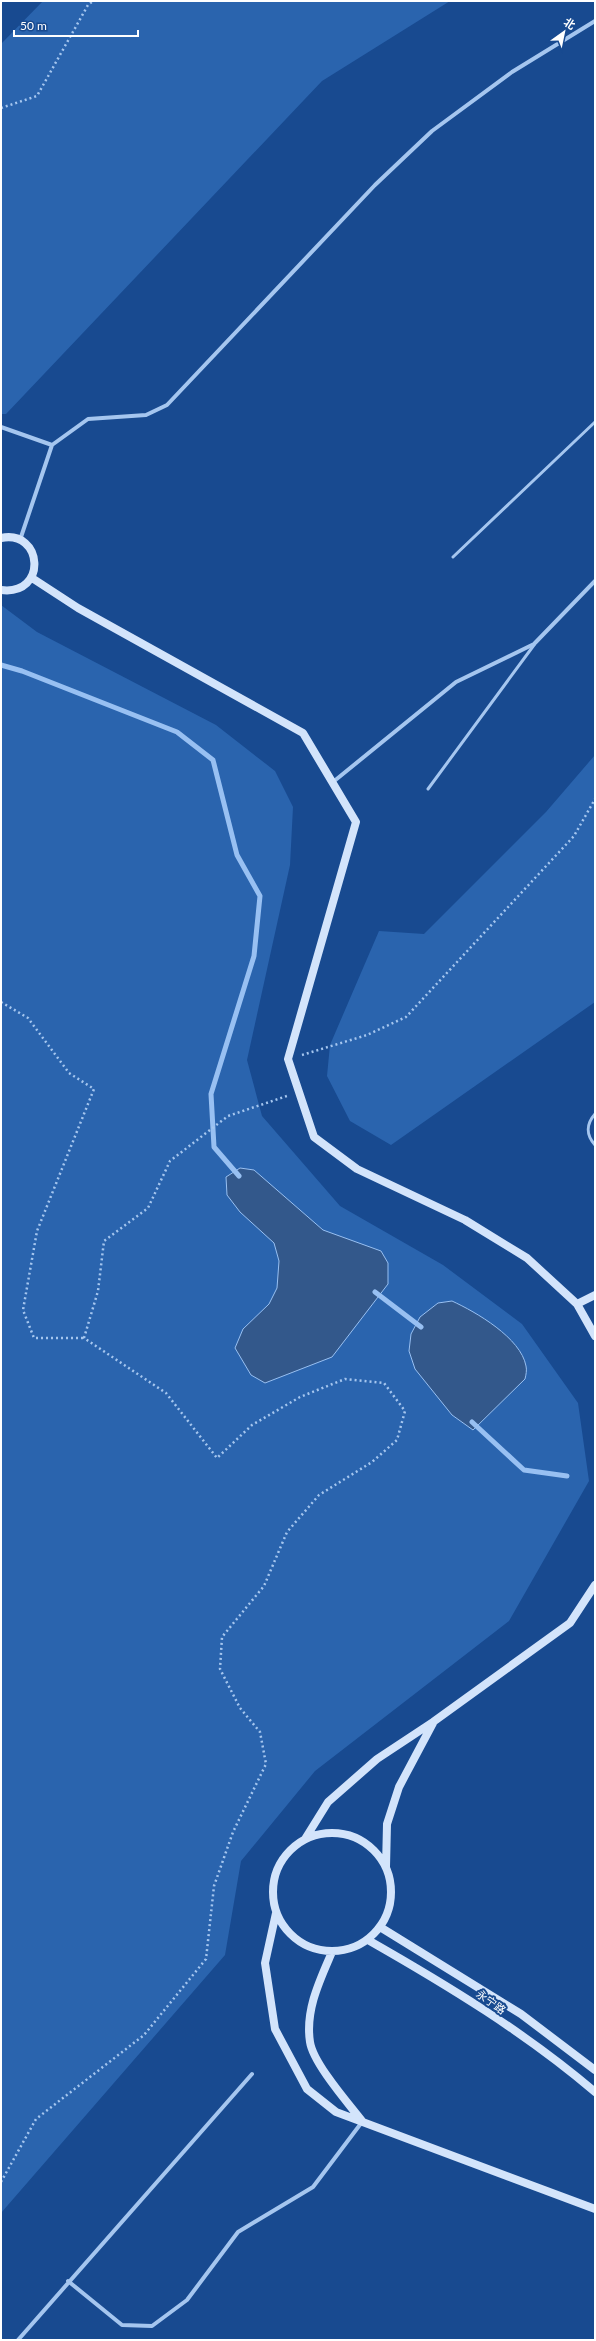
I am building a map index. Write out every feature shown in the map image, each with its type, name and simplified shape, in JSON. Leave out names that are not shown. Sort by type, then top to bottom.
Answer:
[{"type":"street","points":[[20,540],[52,446],[88,419],[146,415],[167,405],[375,186],[432,131],[512,72],[595,21]]},
{"type":"street","points":[[1,427],[52,446]]},
{"type":"street","points":[[1,590],[18,589],[32,578],[35,560],[27,545],[20,540],[2,537]]},
{"type":"street","points":[[32,578],[78,608],[303,733],[356,822],[288,1059],[314,1137],[357,1168],[465,1220],[527,1258],[577,1304],[595,1336]]},
{"type":"street","points":[[332,782],[456,682],[534,644],[595,581]]},
{"type":"street","points":[[577,1304],[595,1295]]},
{"type":"street","points":[[305,1839],[328,1802],[377,1759],[433,1722],[570,1623],[595,1585]]},
{"type":"street","points":[[386,1867],[374,1851],[360,1840],[348,1836],[323,1834],[305,1839],[291,1849],[280,1863],[276,1873],[272,1896],[276,1913],[285,1929],[298,1941],[315,1949],[332,1952],[351,1949],[368,1940],[380,1927],[388,1913],[391,1898],[390,1882],[386,1867],[387,1824],[399,1787],[433,1722]]},
{"type":"street","points":[[276,1913],[265,1962],[275,2029],[307,2089],[336,2112],[595,2209]]},
{"type":"street","name":"永宁路","points":[[380,1927],[521,2014],[595,2070]]},
{"type":"street","name":"永宁路","points":[[368,1940],[452,1988],[563,2065],[595,2092]]},
{"type":"street","points":[[332,1952],[320,1979],[310,2010],[310,2043],[323,2069],[362,2122]]},
{"type":"street","points":[[18,2340],[68,2281],[252,2074]]},
{"type":"street","points":[[68,2281],[122,2325],[152,2326],[187,2300],[238,2232],[313,2187],[362,2122]]},
{"type":"lane","points":[[453,557],[595,422]]},
{"type":"lane","points":[[428,789],[534,644]]},
{"type":"lane","points":[[595,1114],[588,1126],[588,1133],[595,1145]]},
{"type":"path","points":[[1,108],[37,96],[88,5],[93,1]]},
{"type":"path","points":[[288,1059],[367,1035],[406,1017],[574,836],[595,799]]},
{"type":"path","points":[[1,1002],[28,1018],[69,1073],[94,1089],[37,1231],[23,1310],[34,1338],[84,1338],[166,1393],[217,1458],[252,1425],[300,1397],[346,1379],[384,1384],[405,1411],[397,1440],[372,1462],[319,1495],[287,1532],[264,1586],[222,1637],[220,1669],[240,1708],[260,1732],[266,1764],[233,1832],[214,1886],[206,1959],[144,2035],[36,2119],[1,2182]]},
{"type":"path","points":[[84,1338],[98,1291],[104,1241],[148,1208],[170,1161],[228,1116],[299,1092]]},
{"type":"shaded area","points":[[43,1],[450,1],[322,81],[6,414],[1,414],[1,44]]},
{"type":"shaded area","points":[[1,605],[37,632],[216,725],[275,771],[293,807],[290,865],[247,1060],[262,1116],[340,1206],[443,1265],[522,1324],[578,1403],[589,1481],[509,1621],[315,1771],[241,1861],[225,1955],[1,2213]]},
{"type":"shaded area","points":[[595,755],[595,1002],[391,1145],[350,1121],[327,1076],[330,1045],[379,931],[424,934],[546,812]]},
{"type":"shaded area","points":[[240,1168],[254,1170],[323,1230],[381,1251],[388,1263],[388,1284],[332,1357],[265,1383],[251,1375],[235,1348],[243,1329],[269,1304],[277,1288],[279,1261],[274,1243],[240,1212],[227,1195],[226,1177]]},
{"type":"shaded area","points":[[452,1301],[485,1319],[507,1336],[522,1356],[526,1368],[525,1379],[473,1430],[452,1415],[415,1369],[409,1351],[411,1334],[420,1317],[438,1303]]},
{"type":"waterway","points":[[1,665],[22,671],[177,732],[213,760],[237,855],[260,896],[254,956],[211,1094],[214,1147],[239,1176]]},
{"type":"waterway","points":[[375,1292],[421,1327]]},
{"type":"waterway","points":[[472,1422],[524,1470],[567,1476]]}]
